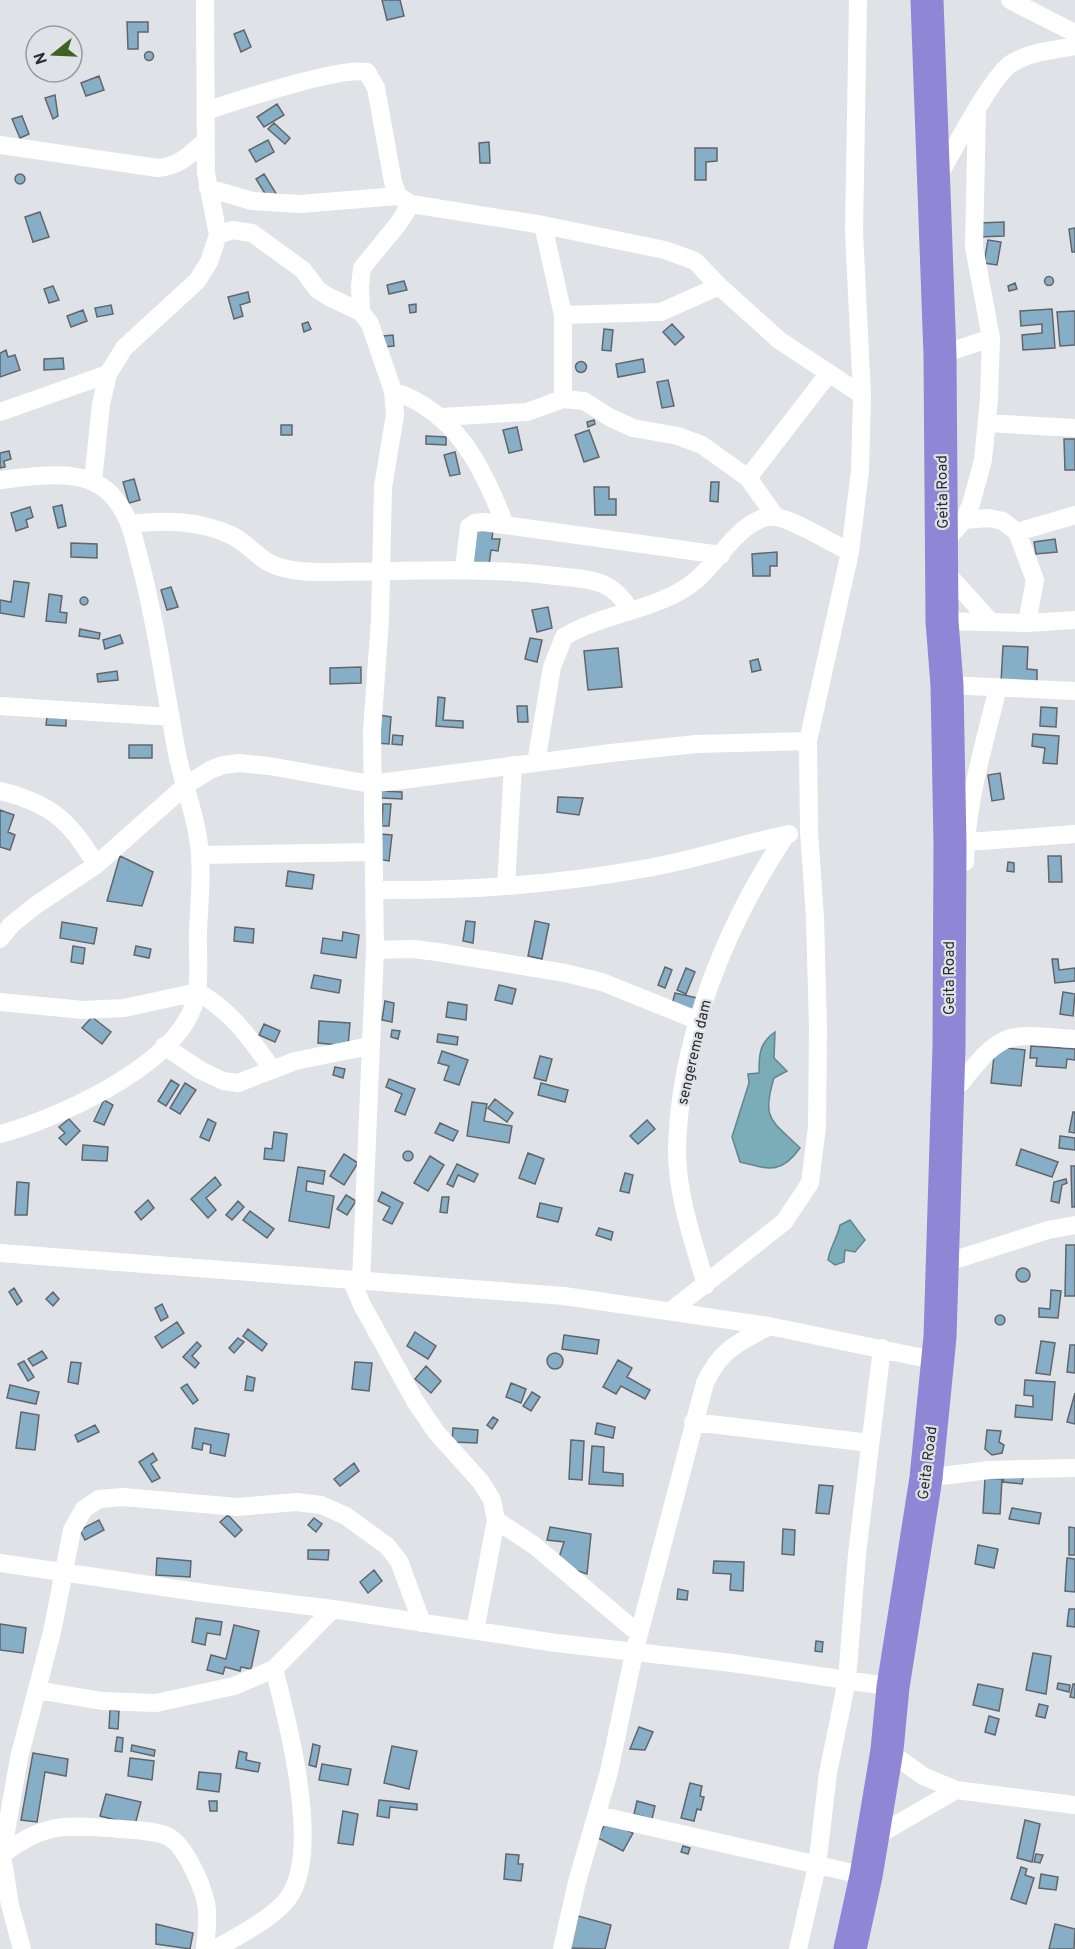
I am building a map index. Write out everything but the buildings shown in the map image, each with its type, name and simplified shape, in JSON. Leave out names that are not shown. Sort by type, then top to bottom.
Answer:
[{"type":"highway","name":"Geita Road","points":[[850,1949],[866,1876],[887,1750],[893,1687],[926,1478],[949,1262],[949,1047],[958,843],[942,621],[936,180],[927,0]]},
{"type":"street","points":[[93,481],[101,404],[108,374],[124,348],[196,281],[209,262],[218,235],[208,188],[205,0]]},
{"type":"street","points":[[672,1310],[784,1222],[810,1183],[818,1127],[818,1027],[815,918],[808,831],[808,741],[850,552],[861,471],[862,395],[854,232],[858,0]]},
{"type":"street","points":[[1010,0],[1075,33]]},
{"type":"street","points":[[936,180],[977,109],[1009,64],[1019,59],[1075,46]]},
{"type":"street","points":[[206,111],[360,70],[372,77],[393,182],[404,200],[399,224],[362,268],[362,312]]},
{"type":"street","points":[[977,109],[974,247],[991,338],[987,423],[978,481],[964,520],[942,556],[990,621]]},
{"type":"street","points":[[0,145],[158,168],[172,167],[183,161],[206,140]]},
{"type":"street","points":[[208,188],[252,201],[300,204],[404,200],[543,225],[675,254],[695,261],[718,286],[779,340],[862,395]]},
{"type":"street","points":[[543,225],[563,315],[562,399]]},
{"type":"street","points":[[218,235],[232,230],[252,233],[303,270],[318,290],[362,312],[370,324],[393,391],[394,422],[383,487],[371,784],[375,950],[357,1281],[374,1329],[415,1401],[436,1432],[481,1482],[492,1500],[496,1520],[475,1631]]},
{"type":"street","points":[[563,315],[661,312],[718,286]]},
{"type":"street","points":[[940,355],[991,338]]},
{"type":"street","points":[[748,478],[829,373]]},
{"type":"street","points":[[0,412],[108,374]]},
{"type":"street","points":[[393,391],[407,396],[441,417],[480,465],[505,525]]},
{"type":"street","points":[[441,417],[527,412],[562,399],[584,401],[611,418],[633,428],[678,436],[702,445],[748,478],[776,517],[850,552]]},
{"type":"street","points":[[987,423],[1075,428]]},
{"type":"street","points":[[0,480],[72,476],[93,481],[115,498],[130,524],[158,632],[171,717],[185,786],[197,829],[200,855],[198,992],[182,1027],[164,1046],[112,1087],[43,1121],[0,1134]]},
{"type":"street","points":[[1017,532],[1075,515]]},
{"type":"street","points":[[536,763],[552,667],[564,637],[602,620],[669,596],[694,582],[745,527],[760,519],[776,517]]},
{"type":"street","points":[[964,520],[989,518],[1003,521],[1017,532],[1035,580],[1027,623]]},
{"type":"street","points":[[130,524],[187,522],[215,529],[235,537],[266,561],[282,568],[318,572],[464,569],[534,573],[589,580],[612,590],[631,610]]},
{"type":"street","points":[[464,569],[469,527],[475,523],[505,525],[721,555]]},
{"type":"street","points":[[942,621],[1027,623],[1075,620]]},
{"type":"street","points":[[947,685],[1075,691]]},
{"type":"street","points":[[998,688],[958,843],[961,1083],[949,1262],[1048,1230],[1075,1225]]},
{"type":"street","points":[[0,706],[171,717]]},
{"type":"street","points":[[0,939],[11,925],[96,864],[185,786],[210,770],[239,763],[371,784],[696,744],[808,741]]},
{"type":"street","points":[[506,886],[513,765]]},
{"type":"street","points":[[0,791],[42,805],[64,819],[79,835],[96,864]]},
{"type":"street","points":[[374,890],[437,890],[563,882],[645,869],[808,831]]},
{"type":"street","points":[[958,843],[1075,834]]},
{"type":"street","name":"sengerema dam","points":[[706,1285],[682,1189],[677,1153],[681,1102],[699,1021],[710,984],[765,866],[786,835]]},
{"type":"street","points":[[200,855],[373,852]]},
{"type":"street","points":[[375,950],[429,951],[565,973],[602,982],[699,1021]]},
{"type":"street","points":[[0,1002],[83,1010],[124,1008],[198,992],[219,1004],[236,1020],[273,1070]]},
{"type":"street","points":[[961,1083],[989,1048],[997,1042],[1026,1035],[1075,1039]]},
{"type":"street","points":[[164,1046],[200,1070],[223,1081],[238,1083],[295,1061],[370,1046]]},
{"type":"street","points":[[347,1051],[370,1071]]},
{"type":"street","points":[[0,1253],[564,1296],[769,1326],[938,1361]]},
{"type":"street","points":[[562,1949],[577,1882],[598,1815],[634,1653],[693,1422],[715,1361],[730,1348],[769,1326]]},
{"type":"street","points":[[798,1949],[817,1866],[828,1773],[847,1680],[870,1443],[882,1348]]},
{"type":"street","points":[[693,1422],[870,1443]]},
{"type":"street","points":[[926,1478],[989,1470],[1075,1468]]},
{"type":"street","points":[[22,1949],[10,1905],[1,1856],[20,1758],[64,1574],[72,1530],[84,1509],[99,1499],[123,1497],[237,1507],[297,1502],[321,1505],[346,1516],[387,1546],[399,1561],[422,1623]]},
{"type":"street","points":[[496,1520],[542,1552],[639,1635]]},
{"type":"street","points":[[0,1563],[64,1574],[333,1609],[634,1653],[732,1663],[893,1687]]},
{"type":"street","points":[[37,1690],[102,1701],[156,1703],[234,1686],[274,1670],[333,1609]]},
{"type":"street","points":[[215,1949],[281,1906],[292,1892],[298,1873],[303,1848],[302,1812],[282,1700],[274,1670]]},
{"type":"street","points":[[887,1750],[923,1776],[956,1790],[1075,1805]]},
{"type":"street","points":[[873,1838],[956,1790]]},
{"type":"street","points":[[598,1815],[866,1876]]},
{"type":"street","points":[[1,1856],[31,1835],[58,1826],[152,1832],[170,1837],[184,1853],[199,1880],[207,1905],[205,1949]]},
{"type":"water","points":[[775,1032],[774,1058],[787,1071],[774,1078],[770,1092],[769,1111],[776,1125],[800,1148],[787,1163],[766,1168],[740,1162],[732,1137],[749,1083],[748,1074],[759,1073],[761,1050]]},
{"type":"water","points":[[850,1220],[865,1240],[855,1252],[845,1250],[844,1262],[835,1265],[828,1260],[830,1251],[840,1225]]}]
